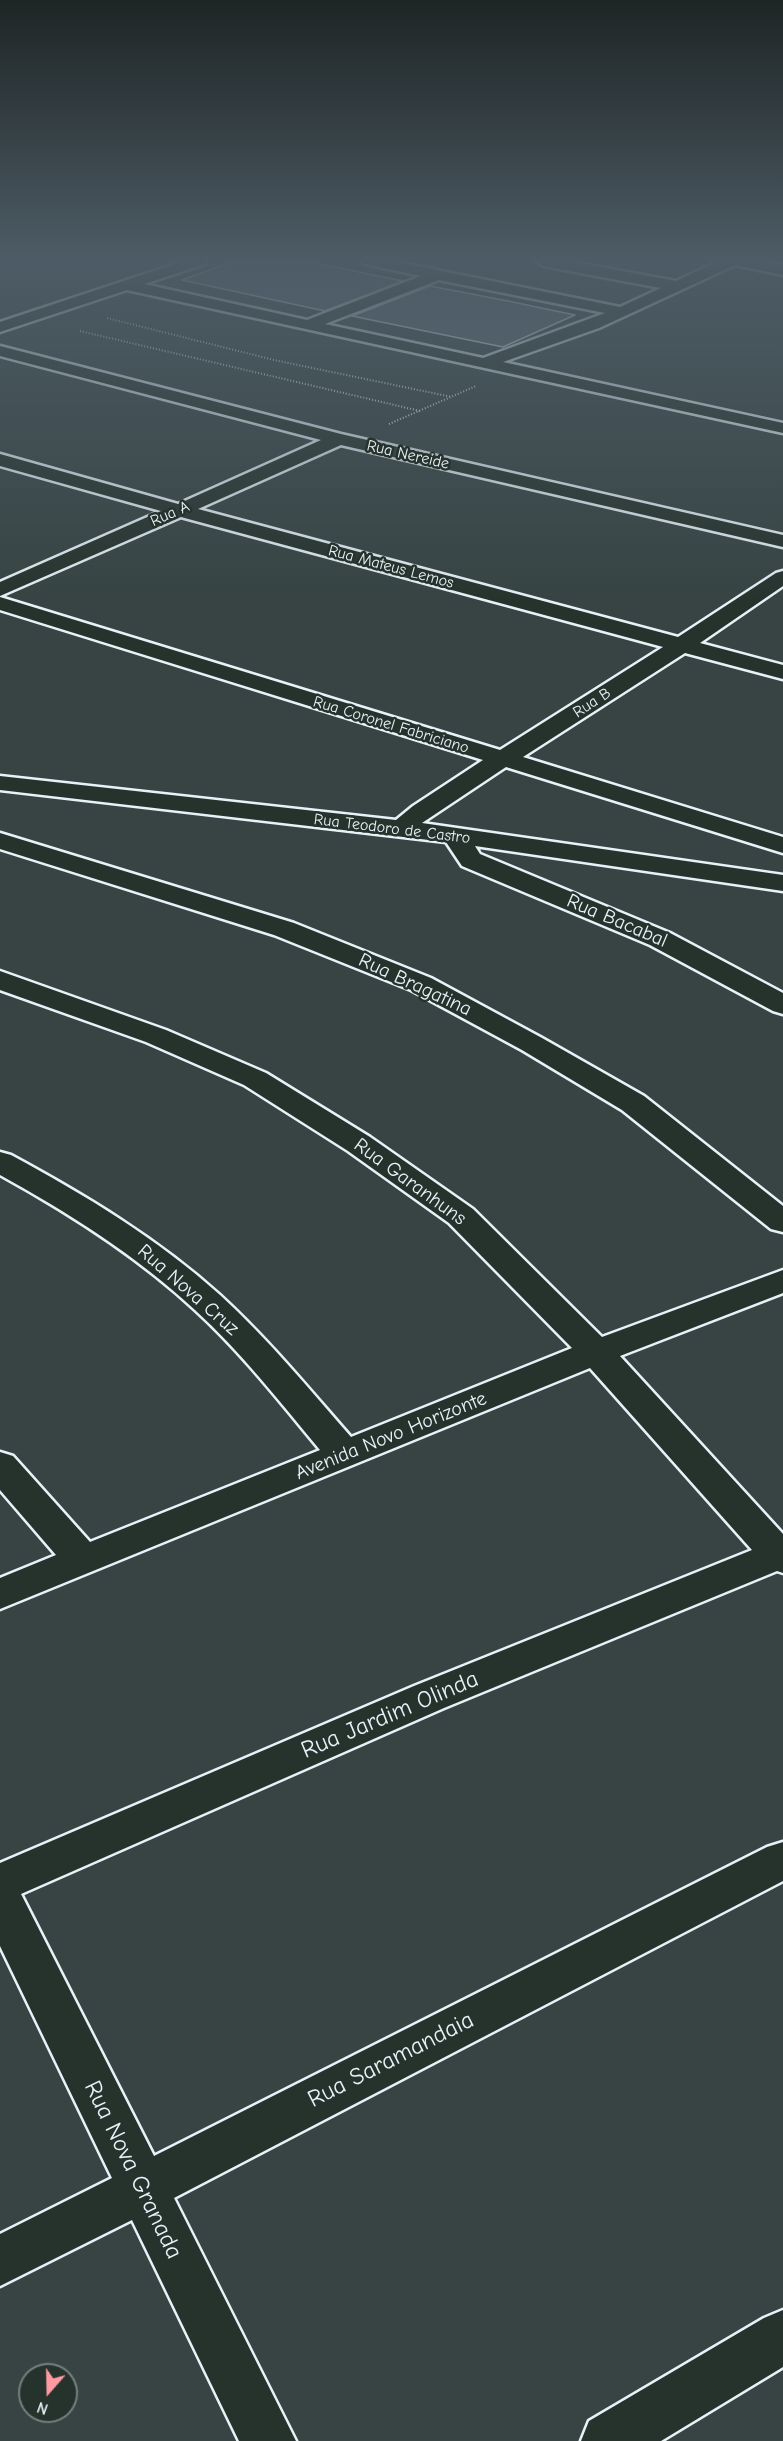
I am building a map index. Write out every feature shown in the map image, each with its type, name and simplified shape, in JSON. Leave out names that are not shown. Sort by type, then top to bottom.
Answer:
[{"type":"street","name":"Rua Nereide","points":[[92,375],[344,440],[783,541]]},
{"type":"street","points":[[513,375],[547,386],[783,437]]},
{"type":"street","points":[[538,375],[783,428]]},
{"type":"street","name":"Rua A","points":[[0,590],[344,440]]},
{"type":"street","name":"Rua Mateus Lemos","points":[[0,460],[783,672]]},
{"type":"street","name":"Rua B","points":[[401,828],[455,789],[505,760],[783,577]]},
{"type":"street","name":"Rua Coronel Fabriciano","points":[[0,603],[783,845]]},
{"type":"street","name":"Rua Teodoro de Castro","points":[[0,783],[401,828],[783,883]]},
{"type":"street","name":"Rua Bacabal","points":[[455,836],[471,860],[660,939],[783,1005]]},
{"type":"street","name":"Rua Bragatina","points":[[0,842],[284,929],[421,984],[532,1044],[633,1104],[783,1222]]},
{"type":"street","name":"Rua Garanhuns","points":[[0,980],[156,1036],[255,1079],[359,1144],[461,1216],[596,1352],[781,1556]]},
{"type":"street","name":"Rua Nova Cruz","points":[[0,1162],[104,1222],[175,1274],[234,1327],[345,1455]]},
{"type":"street","name":"Avenida Novo Horizonte","points":[[0,1594],[596,1352],[783,1281]]},
{"type":"street","points":[[0,1465],[83,1560]]},
{"type":"street","name":"Rua Jardim Olinda","points":[[0,1883],[429,1697],[781,1556]]},
{"type":"street","name":"Rua Saramandaia","points":[[0,2261],[783,1860]]},
{"type":"street","name":"Rua Nova Granada","points":[[0,1899],[268,2441]]},
{"type":"street","points":[[609,2441],[783,2337]]},
{"type":"path","points":[[261,375],[420,411]]},
{"type":"path","points":[[346,375],[452,397]]},
{"type":"path","points":[[344,440],[420,411],[503,375]]}]
